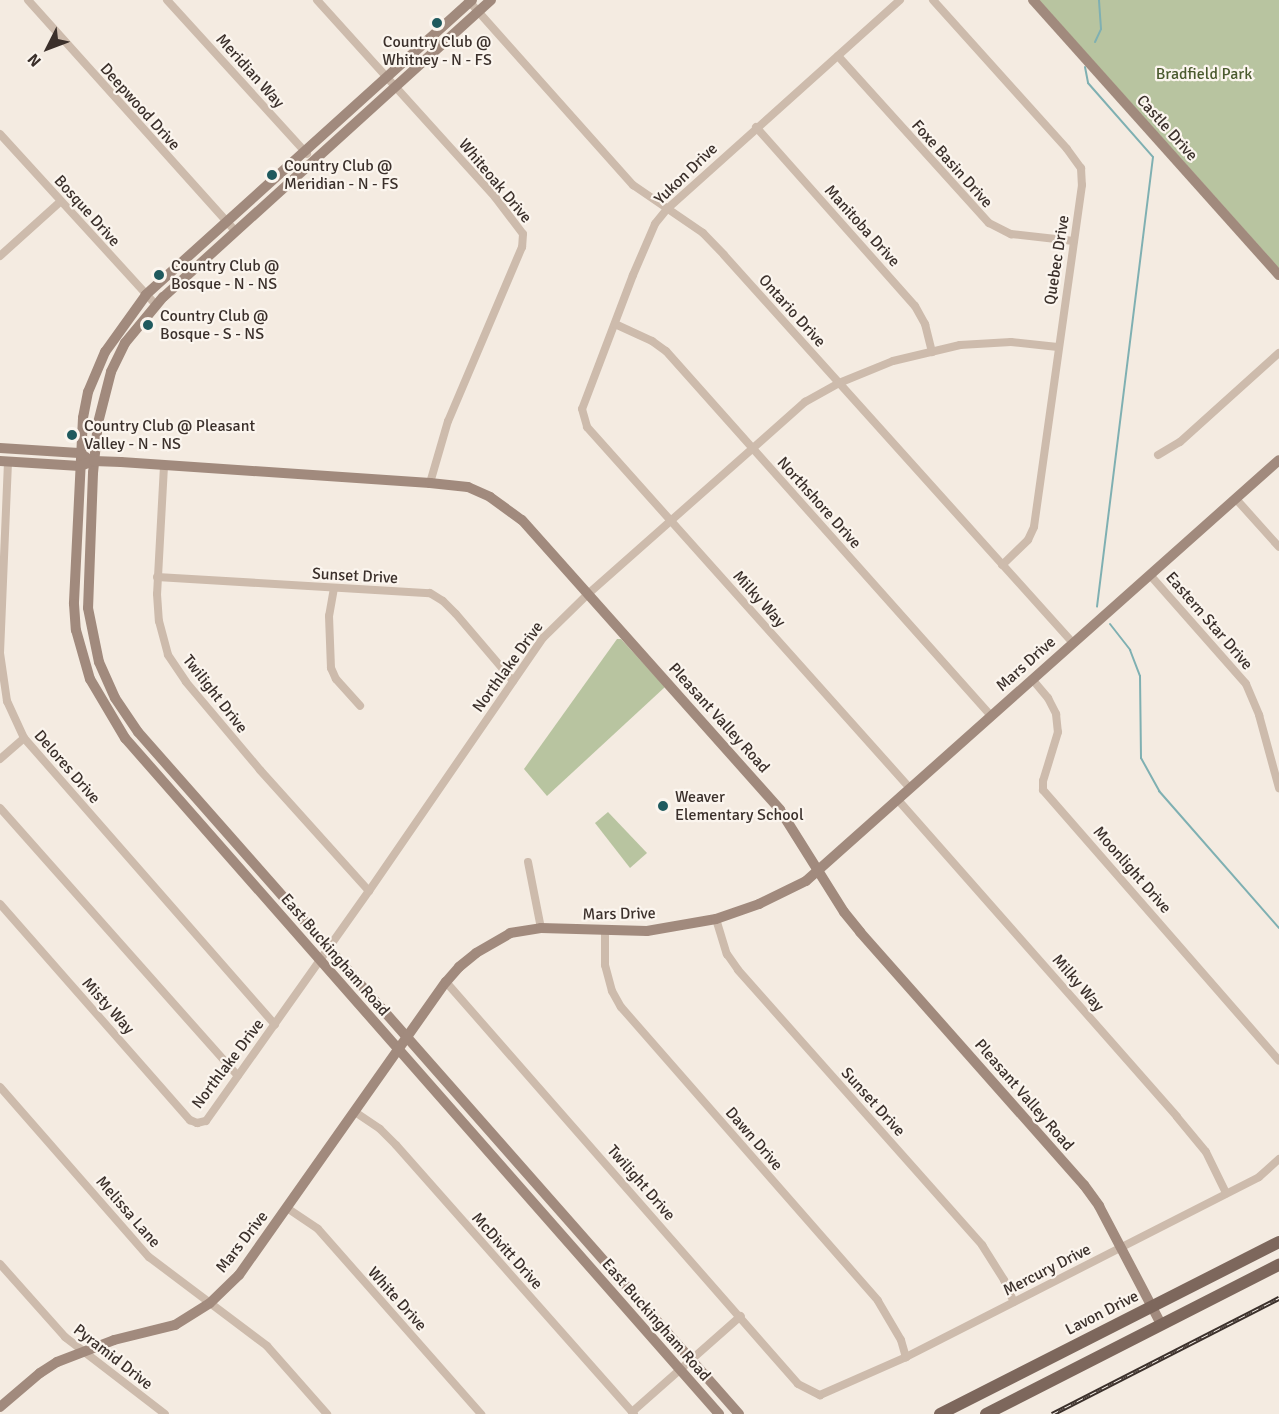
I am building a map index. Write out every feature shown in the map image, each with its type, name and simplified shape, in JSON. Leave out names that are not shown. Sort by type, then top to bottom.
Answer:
[{"type":"main road","name":"East Buckingham Road","points":[[491,0],[235,231],[156,305],[134,329],[116,358],[100,414],[94,461],[88,608],[99,662],[115,698],[138,732],[738,1414]]},
{"type":"main road","name":"Castle Drive","points":[[1033,0],[1279,276]]},
{"type":"main road","name":"East Buckingham Road","points":[[470,1],[146,295],[121,327],[98,365],[82,418],[74,604],[76,630],[90,679],[125,738],[719,1414]]},
{"type":"main road","name":"Pleasant Valley Road","points":[[0,447],[80,453],[94,461]]},
{"type":"main road","name":"Mars Drive","points":[[0,1407],[40,1373],[81,1351],[175,1325],[210,1303],[239,1275],[446,982],[459,967],[492,942],[510,933],[541,928],[605,932],[647,931],[716,919],[759,904],[806,881],[1279,460]]},
{"type":"main road","name":"Pleasant Valley Road","points":[[4,461],[80,466],[94,461],[430,483],[468,488],[490,497],[514,514],[780,810],[860,932],[1084,1185],[1099,1206],[1161,1324]]},
{"type":"main road","name":"Lavon Drive","points":[[940,1414],[1279,1242]]},
{"type":"main road","points":[[986,1414],[1279,1265]]},
{"type":"street","name":"Deepwood Drive","points":[[28,0],[235,231]]},
{"type":"street","name":"Meridian Way","points":[[166,0],[314,161]]},
{"type":"street","name":"Whiteoak Drive","points":[[317,0],[495,197],[523,234],[522,247],[448,421],[430,483]]},
{"type":"street","name":"Yukon Drive","points":[[587,427],[582,409],[655,224],[667,209],[756,127],[900,0]]},
{"type":"street","name":"Quebec Drive","points":[[933,0],[1067,149],[1081,168],[1082,185],[1035,527],[1028,540],[1002,565]]},
{"type":"street","name":"Ontario Drive","points":[[470,1],[633,185],[703,233],[724,255],[1072,644]]},
{"type":"street","name":"Foxe Basin Drive","points":[[837,56],[988,223],[1011,234],[1074,241]]},
{"type":"street","name":"Manitoba Drive","points":[[756,127],[915,306],[925,324],[932,352]]},
{"type":"street","name":"Bosque Drive","points":[[0,135],[156,305]]},
{"type":"street","points":[[0,256],[60,202]]},
{"type":"street","name":"Northshore Drive","points":[[615,324],[652,341],[666,351],[991,716]]},
{"type":"street","name":"Northlake Drive","points":[[197,1123],[206,1121],[549,632],[588,594],[805,402],[839,383],[893,362],[960,345],[1011,342],[1058,347]]},
{"type":"street","points":[[1158,455],[1180,442],[1279,353]]},
{"type":"street","name":"Milky Way","points":[[587,427],[910,788]]},
{"type":"street","name":"Delores Drive","points":[[4,461],[0,652],[8,701],[24,738],[274,1025]]},
{"type":"street","name":"Twilight Drive","points":[[164,466],[157,578],[159,621],[174,666],[260,770],[369,891]]},
{"type":"street","points":[[1236,499],[1279,547]]},
{"type":"street","name":"Eastern Star Drive","points":[[1150,575],[1246,684],[1259,715],[1279,788]]},
{"type":"street","name":"Sunset Drive","points":[[157,578],[430,593],[450,608],[513,681]]},
{"type":"street","points":[[334,588],[329,616],[328,646],[331,668],[336,679],[360,706]]},
{"type":"street","name":"Moonlight Drive","points":[[1032,680],[1048,698],[1056,714],[1058,732],[1042,781],[1043,790],[1279,1061]]},
{"type":"street","points":[[0,759],[24,738]]},
{"type":"street","name":"Milky Way","points":[[898,800],[1177,1117],[1206,1152],[1226,1193]]},
{"type":"street","points":[[0,808],[238,1076]]},
{"type":"street","points":[[528,862],[541,928]]},
{"type":"street","name":"Misty Way","points":[[0,904],[190,1120],[197,1123]]},
{"type":"street","name":"Sunset Drive","points":[[716,919],[728,954],[738,970],[982,1245],[1004,1280],[1014,1302]]},
{"type":"street","name":"Dawn Drive","points":[[605,932],[605,965],[612,991],[621,1007],[878,1301],[901,1340],[906,1357]]},
{"type":"street","name":"Twilight Drive","points":[[446,982],[798,1384],[820,1395]]},
{"type":"street","name":"Melissa Lane","points":[[0,1087],[149,1257],[267,1346],[327,1414]]},
{"type":"street","name":"McDivitt Drive","points":[[355,1112],[396,1145],[633,1413]]},
{"type":"street","name":"Mercury Drive","points":[[820,1395],[906,1357],[1258,1177],[1279,1159]]},
{"type":"street","name":"White Drive","points":[[287,1208],[318,1229],[481,1414]]},
{"type":"street","name":"Pyramid Drive","points":[[0,1264],[65,1337],[165,1414]]},
{"type":"street","points":[[633,1413],[741,1317]]},
{"type":"green space","name":"Bradfield Park","points":[[1039,0],[1279,0],[1279,268]]},
{"type":"green space","points":[[617,639],[621,639],[665,687],[547,796],[524,769]]},
{"type":"green space","points":[[608,812],[647,853],[630,868],[595,823]]},
{"type":"waterway","points":[[1095,42],[1101,29],[1099,0]]},
{"type":"waterway","points":[[1085,67],[1088,83],[1153,157],[1097,607]]},
{"type":"waterway","points":[[1110,624],[1130,650],[1140,676],[1141,758],[1159,791],[1279,928]]},
{"type":"railway","points":[[1052,1414],[1279,1298]]},
{"type":"place","name":"Country Club @ Whitney - N - FS","points":[[437,23]]},
{"type":"place","name":"Country Club @ Meridian - N - FS","points":[[272,175]]},
{"type":"place","name":"Country Club @ Bosque - N - NS","points":[[159,275]]},
{"type":"place","name":"Country Club @ Bosque - S - NS","points":[[148,325]]},
{"type":"place","name":"Country Club @ Pleasant Valley - N - NS","points":[[72,435]]},
{"type":"place","name":"Weaver Elementary School","points":[[663,806]]}]
